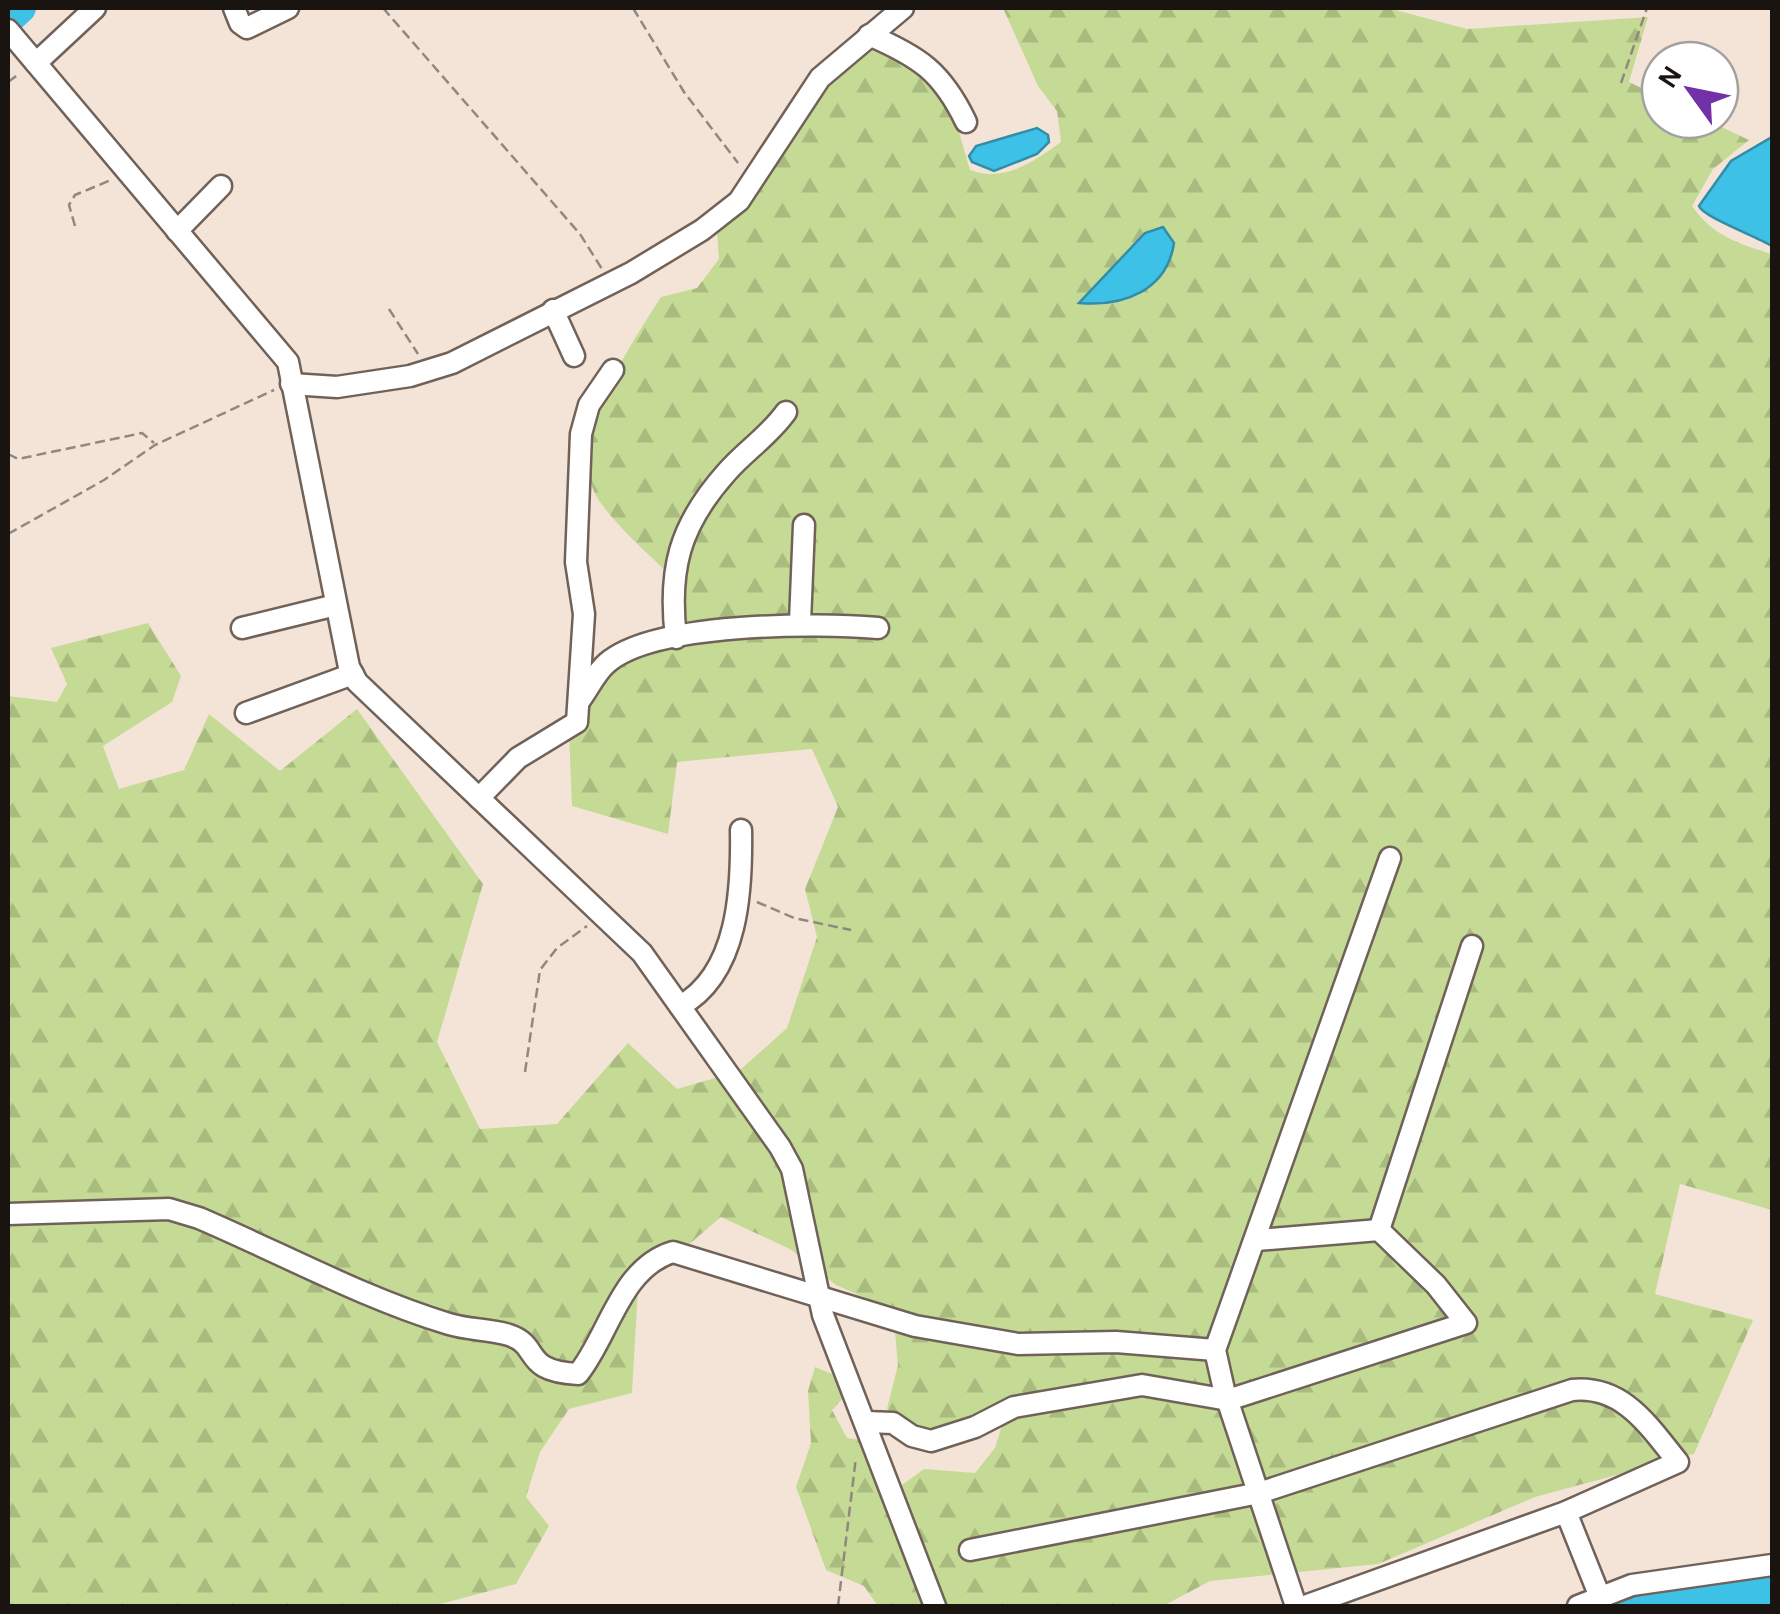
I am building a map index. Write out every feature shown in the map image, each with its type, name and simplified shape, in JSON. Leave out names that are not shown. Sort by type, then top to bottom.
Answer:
[{"type":"street","points":[[31,59],[95,8]]},
{"type":"street","points":[[234,8],[240,24],[248,28],[288,8]]},
{"type":"street","points":[[291,384],[337,387],[452,363],[608,284],[702,230],[739,202],[820,78],[903,8]]},
{"type":"street","points":[[8,30],[288,362],[352,674],[642,953],[792,1169],[819,1296],[894,1508],[935,1606]]},
{"type":"street","points":[[870,35],[913,56],[948,84],[966,122]]},
{"type":"street","points":[[177,231],[222,186]]},
{"type":"street","points":[[553,310],[574,356]]},
{"type":"street","points":[[479,798],[518,758],[577,722],[584,614],[576,562],[580,448],[590,405],[613,370]]},
{"type":"street","points":[[676,638],[670,588],[692,523],[727,471],[773,430],[786,412]]},
{"type":"street","points":[[800,622],[804,525]]},
{"type":"street","points":[[242,628],[336,605]]},
{"type":"street","points":[[580,701],[608,661],[676,638],[800,622],[878,628]]},
{"type":"street","points":[[246,712],[352,674]]},
{"type":"street","points":[[680,1006],[702,988],[719,963],[742,898],[741,830]]},
{"type":"street","points":[[1296,1606],[1215,1350],[1390,858]]},
{"type":"street","points":[[1379,1230],[1472,946]]},
{"type":"street","points":[[8,1214],[169,1210],[200,1218],[450,1325],[509,1335],[522,1342],[535,1363],[552,1373],[578,1374],[630,1286],[648,1265],[673,1252],[915,1326],[1018,1344],[1134,1343],[1215,1350]]},
{"type":"street","points":[[866,1422],[894,1423],[912,1436],[931,1441],[975,1427],[1014,1407],[1142,1386],[1228,1400],[1466,1323],[1436,1285],[1379,1230],[1257,1240]]},
{"type":"street","points":[[970,1550],[1258,1492],[1572,1390],[1598,1387],[1642,1417],[1678,1462],[1566,1512],[1306,1606]]},
{"type":"street","points":[[1566,1512],[1600,1597]]},
{"type":"street","points":[[1578,1606],[1632,1585],[1772,1565]]},
{"type":"path","points":[[383,8],[598,256],[608,284]]},
{"type":"path","points":[[633,8],[684,92],[751,179]]},
{"type":"path","points":[[1621,83],[1647,8]]},
{"type":"path","points":[[75,226],[69,204],[75,195],[128,174]]},
{"type":"path","points":[[389,309],[426,371]]},
{"type":"path","points":[[8,534],[104,480],[155,445],[291,384]]},
{"type":"path","points":[[8,454],[18,459],[142,433],[155,445]]},
{"type":"path","points":[[742,898],[794,918],[851,930]]},
{"type":"path","points":[[526,1072],[544,960],[602,915]]},
{"type":"path","points":[[838,1606],[858,1452]]},
{"type":"green space","points":[[1003,8],[1388,8],[1467,29],[1648,17],[1629,82],[1640,87],[1640,140],[1740,140],[1740,136],[1749,140],[1713,169],[1692,206],[1718,232],[1772,254],[1772,1210],[1680,1184],[1655,1294],[1753,1320],[1694,1454],[1535,1497],[1378,1564],[1210,1581],[1163,1606],[878,1606],[864,1586],[826,1570],[796,1487],[811,1443],[808,1391],[815,1367],[837,1376],[845,1396],[832,1410],[847,1438],[869,1441],[898,1488],[924,1469],[975,1473],[995,1448],[1003,1422],[987,1407],[960,1425],[925,1430],[887,1409],[898,1365],[893,1310],[836,1285],[790,1249],[721,1217],[638,1288],[632,1393],[569,1409],[540,1452],[526,1497],[549,1526],[516,1584],[433,1606],[8,1606],[8,696],[57,702],[67,684],[51,648],[148,623],[181,676],[172,702],[103,746],[119,789],[184,770],[209,714],[280,771],[357,709],[483,884],[437,1042],[480,1129],[557,1124],[628,1043],[677,1089],[739,1071],[787,1028],[817,937],[805,889],[838,807],[812,749],[677,762],[668,834],[572,806],[568,706],[601,661],[681,644],[681,586],[609,513],[590,479],[594,425],[618,368],[661,297],[697,288],[719,259],[717,231],[823,81],[870,39],[946,87],[970,170],[1006,172],[1029,163],[1061,142],[1057,111],[1038,86]]},
{"type":"water","points":[[1037,128],[1048,135],[1049,142],[1037,154],[994,171],[972,162],[969,156],[976,146]]},
{"type":"water","points":[[1772,137],[1772,246],[1720,221],[1699,206],[1731,161]]},
{"type":"water","points":[[1163,227],[1174,243],[1163,273],[1153,284],[1112,302],[1079,303],[1145,233]]},
{"type":"water","points":[[1772,1576],[1772,1606],[1598,1606],[1665,1588]]},
{"type":"waterway","points":[[8,20],[21,8]]}]
